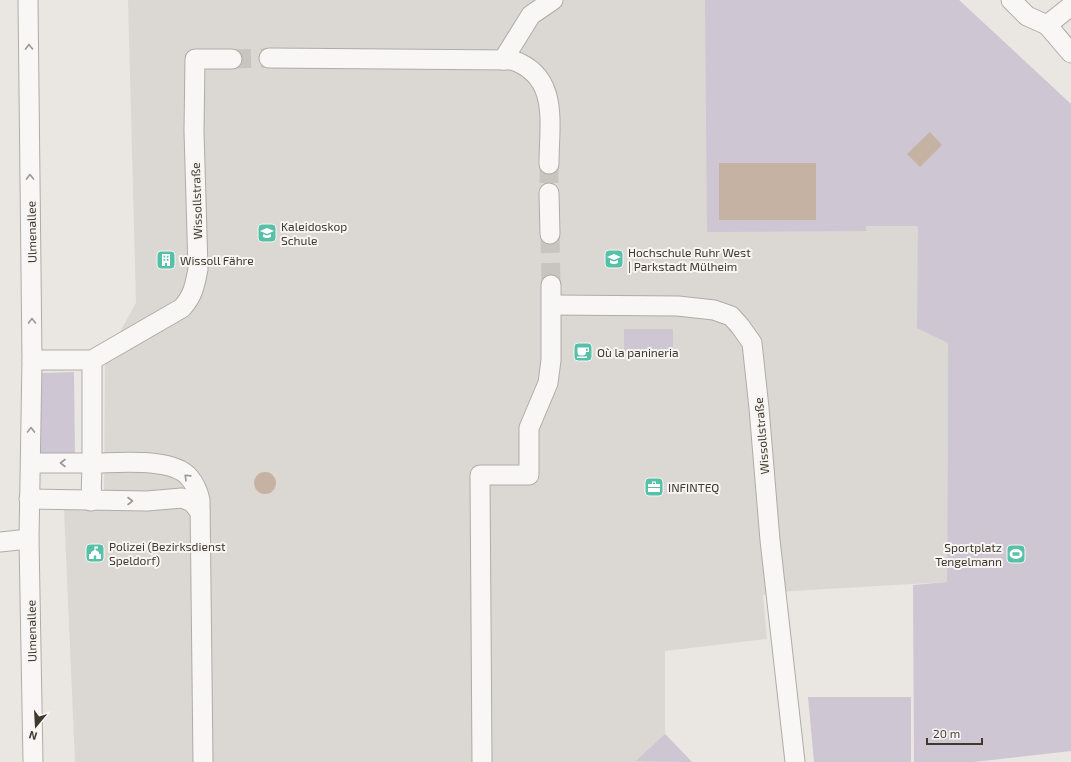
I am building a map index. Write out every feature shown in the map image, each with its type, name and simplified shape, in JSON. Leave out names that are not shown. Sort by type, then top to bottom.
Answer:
[{"type":"street","name":"Ulmenallee","points":[[28,0],[32,360],[29,539],[33,762]]},
{"type":"street","points":[[502,60],[531,15],[553,0]]},
{"type":"street","points":[[1011,0],[1027,16],[1047,25],[1071,52]]},
{"type":"street","points":[[1047,25],[1071,6]]},
{"type":"street","points":[[269,58],[502,60],[519,63],[543,83],[547,92],[549,104],[549,164]]},
{"type":"street","name":"Wissollstraße","points":[[92,360],[182,308],[190,299],[195,288],[198,269],[194,131],[195,59],[232,59]]},
{"type":"street","points":[[549,193],[550,234]]},
{"type":"street","points":[[482,762],[480,475],[529,475],[529,428],[548,383],[551,360],[551,285]]},
{"type":"street","name":"Wissollstraße","points":[[552,305],[678,306],[714,310],[731,316],[752,344],[776,591],[795,762]]},
{"type":"street","points":[[32,360],[92,360],[91,500]]},
{"type":"street","points":[[31,464],[154,463],[180,470],[188,476],[197,488],[200,500],[204,762]]},
{"type":"street","points":[[29,499],[147,501],[182,498],[192,502],[200,512]]},
{"type":"street","points":[[0,542],[29,539]]},
{"type":"shaded area","points":[[128,0],[959,0],[1071,104],[1071,345],[948,343],[947,582],[792,591],[763,595],[767,639],[665,651],[665,734],[692,762],[75,762],[64,509],[104,506],[105,359],[136,303]]},
{"type":"shaded area","points":[[705,0],[959,0],[1071,104],[1071,751],[974,762],[914,762],[913,585],[947,582],[948,343],[917,328],[918,226],[866,226],[866,231],[707,232]]},
{"type":"shaded area","points":[[930,132],[942,145],[920,167],[907,154]]},
{"type":"shaded area","points":[[719,163],[816,163],[816,220],[719,220]]},
{"type":"shaded area","points":[[624,329],[673,329],[673,358],[624,357]]},
{"type":"shaded area","points":[[74,372],[75,459],[40,459],[41,373]]},
{"type":"shaded area","points":[[265,472],[273,475],[276,483],[273,491],[265,494],[257,491],[254,483],[257,475]]},
{"type":"shaded area","points":[[808,697],[911,697],[911,762],[814,762]]},
{"type":"shaded area","points":[[665,734],[692,762],[636,761]]},
{"type":"tunnel","points":[[232,59],[269,58]]},
{"type":"tunnel","points":[[549,164],[549,193]]},
{"type":"tunnel","points":[[550,234],[551,285]]},
{"type":"place","name":"Kaleidoskop Schule","points":[[267,233]]},
{"type":"place","name":"Hochschule Ruhr West | Parkstadt Mülheim","points":[[614,259]]},
{"type":"place","name":"Wissoll Fähre","points":[[166,260]]},
{"type":"place","name":"Où la panineria","points":[[583,352]]},
{"type":"place","name":"INFINTEQ","points":[[654,487]]},
{"type":"place","name":"Polizei (Bezirksdienst Speldorf)","points":[[95,553]]},
{"type":"place","name":"Sportplatz Tengelmann","points":[[1016,554]]}]
